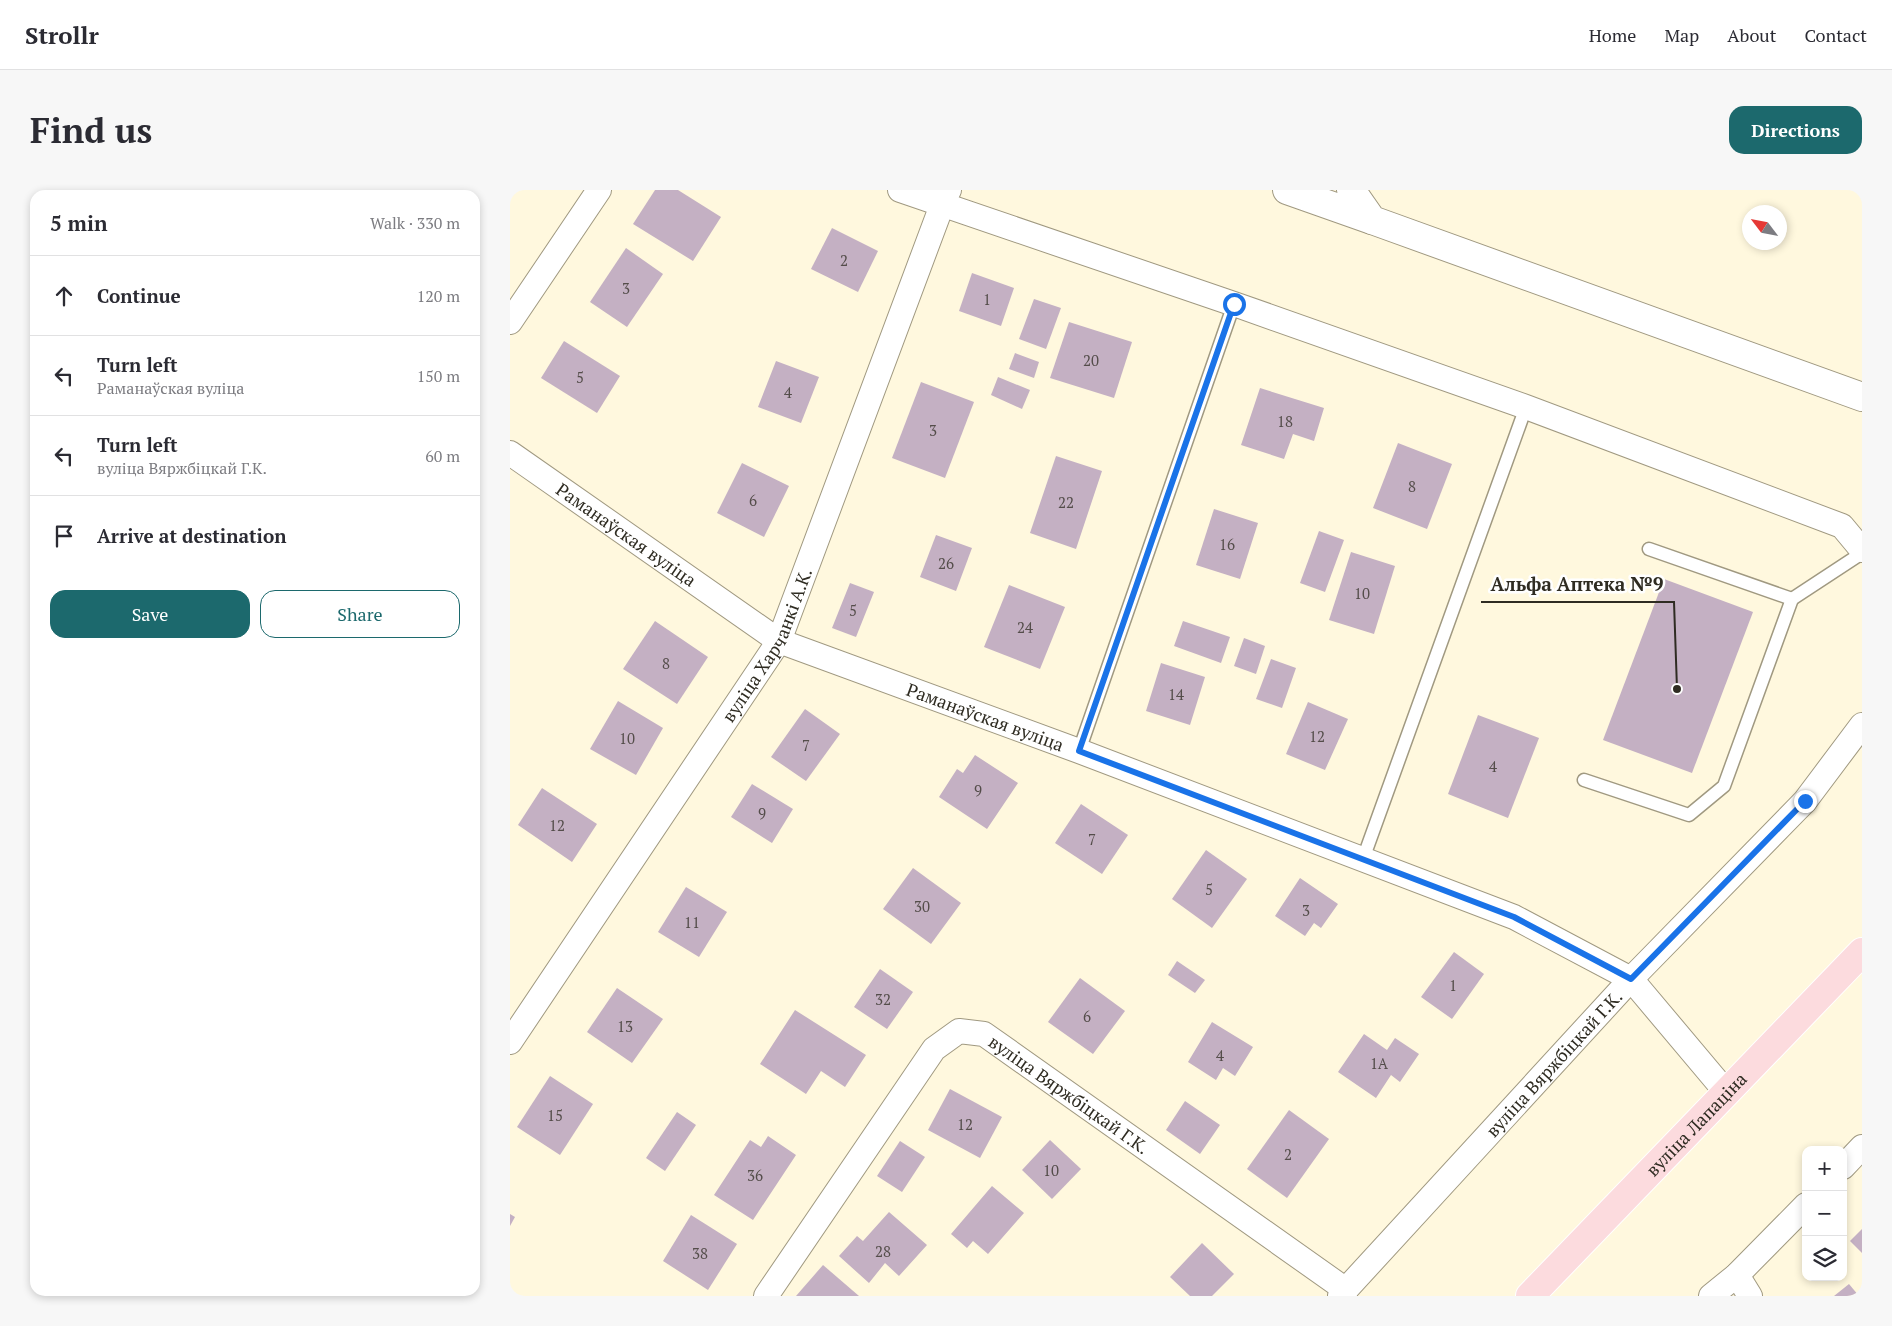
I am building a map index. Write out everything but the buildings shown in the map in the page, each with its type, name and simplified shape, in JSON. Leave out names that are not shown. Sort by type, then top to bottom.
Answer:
[{"type":"main road","points":[[1287,190],[1862,397]]},
{"type":"main road","points":[[1351,190],[1372,220]]},
{"type":"main road","name":"вуліца Лапаціна","points":[[1530,1296],[1862,952]]},
{"type":"street","points":[[510,322],[599,190]]},
{"type":"street","points":[[900,190],[946,198],[1234,304],[1526,407],[1842,526],[1862,552]]},
{"type":"street","name":"вуліца Харчанкі А.К.","points":[[510,1042],[779,641],[946,198]]},
{"type":"street","name":"Раманаўская вуліца","points":[[510,453],[779,641],[1079,751],[1514,917],[1631,979]]},
{"type":"street","name":"вуліца Вяржбіцкай Г.К.","points":[[766,1296],[934,1049],[959,1031],[984,1034],[1343,1293],[1631,979],[1805,801],[1862,725]]},
{"type":"street","points":[[1631,979],[1726,1092]]},
{"type":"street","points":[[1847,1163],[1862,1147]]},
{"type":"street","points":[[1711,1296],[1737,1275],[1802,1209]]},
{"type":"street","points":[[1737,1275],[1750,1296]]},
{"type":"lane","points":[[1079,751],[1234,304]]},
{"type":"lane","points":[[1363,859],[1526,407]]},
{"type":"lane","points":[[1649,549],[1792,598]]},
{"type":"lane","points":[[1584,780],[1689,814],[1724,786],[1792,598],[1862,552]]},
{"type":"place","name":"Альфа Аптека №9","points":[[1677,689]]},
{"type":"route","points":[[1234,304],[1079,751],[1514,917],[1631,979],[1805,801]]}]
